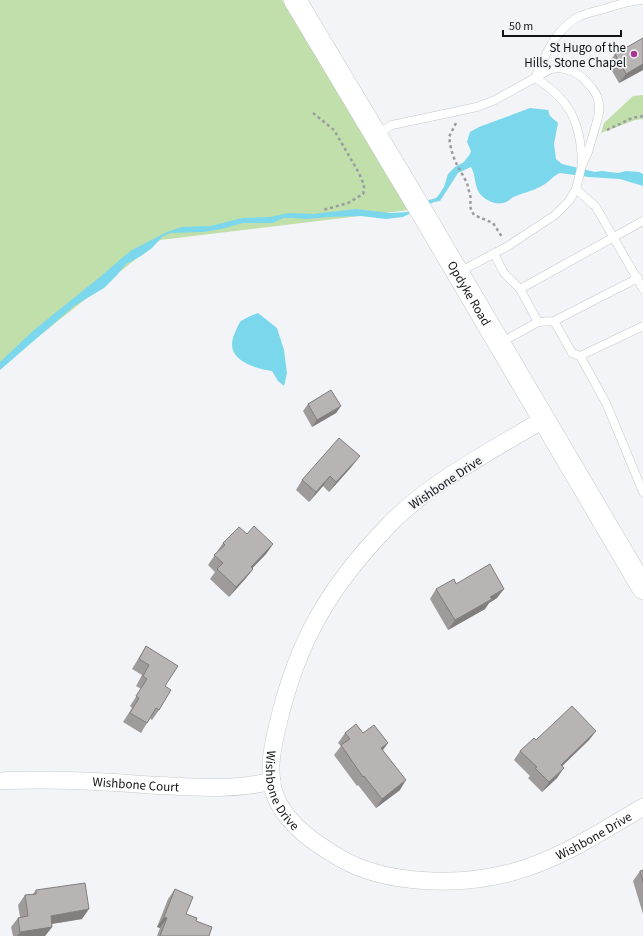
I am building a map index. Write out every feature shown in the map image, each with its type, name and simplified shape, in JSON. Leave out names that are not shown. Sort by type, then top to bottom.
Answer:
[{"type":"main road","name":"Opdyke Road","points":[[295,0],[642,583]]},
{"type":"street","name":"Wishbone Drive","points":[[544,419],[438,484],[418,499],[388,525],[341,580],[311,629],[293,671],[274,741],[272,782],[278,801],[293,823],[318,844],[344,860],[361,868],[388,876],[408,879],[463,880],[507,874],[527,868],[581,842],[643,806]]},
{"type":"street","name":"Wishbone Court","points":[[0,780],[107,782],[220,788],[254,786],[272,782]]},
{"type":"lane","points":[[535,78],[547,52],[564,28],[571,22],[581,15],[643,0]]},
{"type":"lane","points":[[375,134],[392,124],[477,107],[495,100],[551,69],[560,68],[577,74],[588,82],[597,96],[599,113],[588,152],[578,176],[576,190],[569,201],[555,215],[508,246],[458,272]]},
{"type":"lane","points":[[535,78],[555,92],[564,101],[570,112],[580,138],[582,165]]},
{"type":"lane","points":[[576,190],[596,207],[643,289]]},
{"type":"lane","points":[[520,289],[643,221]]},
{"type":"lane","points":[[494,254],[504,273],[520,289],[538,322]]},
{"type":"lane","points":[[500,343],[538,322],[554,321],[638,278]]},
{"type":"lane","points":[[554,321],[572,353],[580,356],[606,403],[643,492]]},
{"type":"lane","points":[[580,356],[643,326]]},
{"type":"path","points":[[313,112],[334,130],[359,173],[364,185],[363,194],[348,203],[324,210]]},
{"type":"path","points":[[457,112],[456,122],[449,137],[450,149],[467,183],[471,199],[470,205],[474,215],[494,223],[508,246]]},
{"type":"path","points":[[592,138],[627,120],[643,116]]},
{"type":"green space","points":[[0,0],[282,0],[409,210],[160,240],[0,367]]},
{"type":"green space","points":[[643,95],[643,119],[635,120],[601,133],[604,123],[633,96]]},
{"type":"water","points":[[530,108],[548,110],[550,116],[558,123],[554,144],[556,159],[562,164],[595,172],[639,172],[643,174],[643,186],[620,179],[560,173],[538,188],[513,197],[504,203],[497,203],[489,201],[480,194],[471,167],[458,173],[440,201],[434,202],[403,217],[386,219],[361,216],[307,219],[283,218],[273,223],[243,223],[203,232],[170,233],[162,237],[152,248],[141,256],[126,264],[104,288],[74,306],[0,370],[0,362],[34,330],[132,250],[167,232],[182,227],[211,226],[242,218],[270,217],[289,213],[313,214],[356,209],[390,213],[407,212],[438,196],[444,187],[448,174],[455,167],[464,162],[470,154],[471,151],[467,142],[470,132],[479,127]]},
{"type":"water","points":[[258,313],[277,328],[284,350],[287,373],[284,386],[278,381],[272,371],[249,365],[237,357],[233,351],[232,344],[234,335],[240,322]]},
{"type":"building","points":[[643,38],[643,64],[626,74],[615,54]]},
{"type":"building","points":[[331,390],[341,406],[317,420],[308,404]]},
{"type":"building","points":[[339,438],[360,456],[336,482],[330,476],[316,492],[302,480]]},
{"type":"building","points":[[254,526],[273,544],[251,567],[253,569],[236,587],[217,569],[223,563],[214,555],[225,545],[223,543],[239,527],[247,534]]},
{"type":"building","points":[[490,564],[504,589],[490,597],[492,599],[455,620],[436,589],[454,579],[456,584]]},
{"type":"building","points":[[146,646],[178,666],[165,686],[171,690],[159,710],[156,708],[147,723],[130,713],[139,698],[136,696],[147,679],[143,676],[149,665],[139,659]]},
{"type":"building","points":[[572,706],[596,731],[561,765],[564,768],[549,782],[535,768],[537,767],[520,751],[534,738],[536,740]]},
{"type":"building","points":[[356,724],[363,733],[374,725],[388,743],[381,748],[406,780],[382,799],[364,776],[363,777],[341,745],[350,739],[345,733]]},
{"type":"building","points":[[643,870],[643,882],[640,871]]},
{"type":"building","points":[[85,883],[89,909],[51,916],[52,927],[20,932],[18,918],[28,916],[25,895],[36,894],[36,890]]},
{"type":"building","points":[[175,889],[193,897],[186,914],[197,918],[196,921],[212,927],[209,936],[160,936],[167,918],[164,917]]},
{"type":"place","name":"St Hugo of the Hills, Stone Chapel","points":[[634,54]]}]
